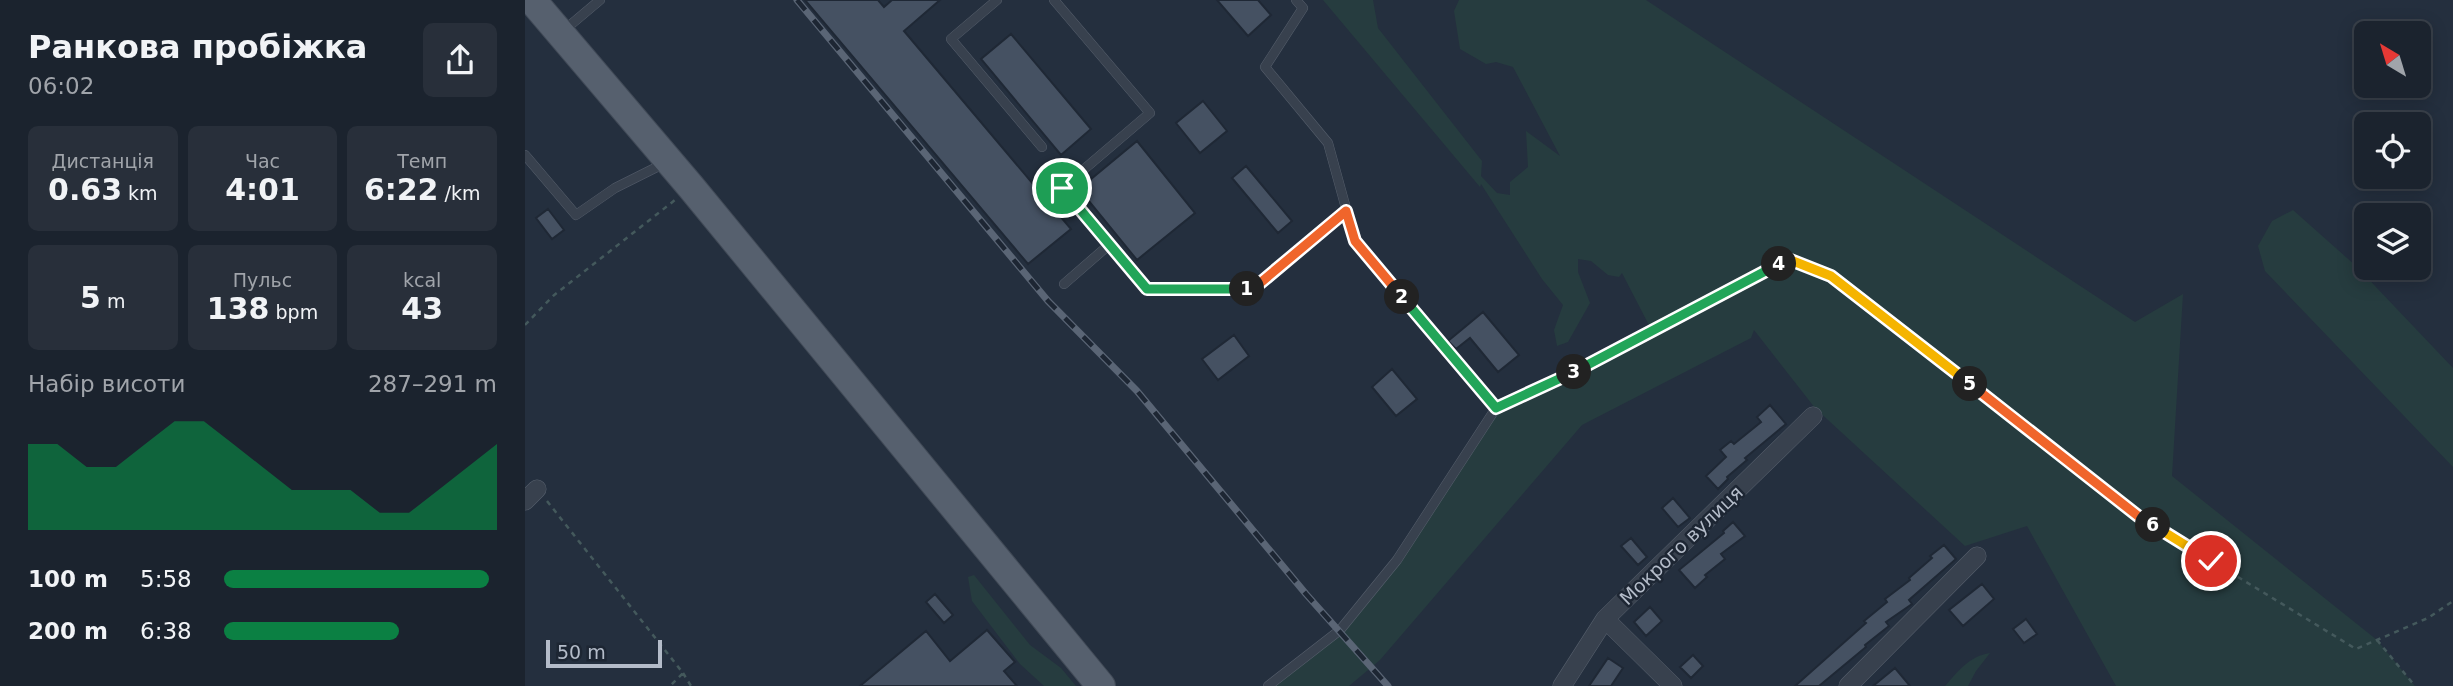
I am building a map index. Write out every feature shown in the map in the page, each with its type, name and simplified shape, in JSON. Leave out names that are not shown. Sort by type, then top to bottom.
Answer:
[{"type":"main road","points":[[532,0],[691,187],[1101,686]]},
{"type":"street","name":"Мокрого вулиця","points":[[1562,686],[1605,619],[1813,416]]},
{"type":"street","points":[[1847,686],[1977,556]]},
{"type":"street","points":[[1605,619],[1673,686]]},
{"type":"lane","points":[[560,33],[600,0]]},
{"type":"lane","points":[[997,0],[951,39],[1042,147]]},
{"type":"lane","points":[[1055,0],[1150,113],[1062,188],[1147,289],[1253,289],[1346,211]]},
{"type":"lane","points":[[1268,686],[1340,629],[1397,560],[1496,408],[1355,241],[1328,143],[1265,67],[1303,8],[1296,0]]},
{"type":"lane","points":[[525,155],[576,215],[615,188],[669,161]]},
{"type":"lane","points":[[1064,284],[1110,244]]},
{"type":"path","points":[[525,325],[553,296],[691,187]]},
{"type":"path","points":[[1496,408],[1569,375],[1788,259],[1831,276],[2138,516],[2356,649],[2428,618],[2453,601]]},
{"type":"path","points":[[531,495],[683,673],[691,686]]},
{"type":"path","points":[[2377,640],[2415,686]]},
{"type":"path","points":[[670,686],[683,673]]},
{"type":"green space","points":[[1323,0],[1373,0],[1378,28],[1482,161],[1481,176],[1497,193],[1510,195],[1510,182],[1528,167],[1526,131],[1560,156],[1513,67],[1496,62],[1486,64],[1460,49],[1454,11],[1459,0],[1646,0],[2135,322],[2183,294],[2172,476],[2377,640],[2415,686],[2116,686],[2027,526],[1965,546],[1815,408],[1754,330],[1751,338],[1582,425],[1380,660],[1349,686],[1268,686],[1340,629],[1397,560],[1496,408],[1569,375],[1652,331],[1622,273],[1619,277],[1608,275],[1591,261],[1578,259],[1578,272],[1590,303],[1568,342],[1557,346],[1554,330],[1563,305],[1542,279],[1481,184],[1480,187]]},
{"type":"green space","points":[[2293,210],[2354,264],[2354,280],[2369,280],[2453,368],[2453,467],[2265,271],[2258,246],[2272,221]]},
{"type":"green space","points":[[974,575],[1030,645],[1061,668],[1076,686],[1044,686],[1020,664],[972,601],[968,577]]},
{"type":"green space","points":[[1990,653],[1968,686],[1945,686],[1970,661]]},
{"type":"building","points":[[805,0],[878,0],[884,7],[892,0],[940,0],[904,31],[1071,229],[1028,264]]},
{"type":"building","points":[[1217,0],[1258,0],[1271,15],[1248,36]]},
{"type":"building","points":[[1011,34],[1091,129],[1061,155],[981,59]]},
{"type":"building","points":[[1203,101],[1227,131],[1200,153],[1176,123]]},
{"type":"building","points":[[1137,141],[1195,213],[1137,260],[1079,189]]},
{"type":"building","points":[[1246,166],[1292,221],[1278,233],[1232,178]]},
{"type":"building","points":[[548,209],[564,230],[552,239],[536,218]]},
{"type":"building","points":[[1483,312],[1519,355],[1498,372],[1470,338],[1456,349],[1448,341]]},
{"type":"building","points":[[1234,335],[1249,356],[1218,380],[1202,359]]},
{"type":"building","points":[[1392,369],[1417,399],[1396,416],[1372,387]]},
{"type":"building","points":[[1770,405],[1786,424],[1745,458],[1747,460],[1727,477],[1718,489],[1706,476],[1726,457],[1720,450],[1731,441],[1734,444],[1761,422],[1757,417]]},
{"type":"building","points":[[1673,498],[1690,518],[1678,527],[1662,508]]},
{"type":"building","points":[[1733,522],[1745,536],[1721,554],[1725,559],[1705,575],[1707,577],[1695,588],[1679,570],[1724,533]]},
{"type":"building","points":[[1631,538],[1647,557],[1638,565],[1621,546]]},
{"type":"building","points":[[1944,545],[1956,559],[1909,600],[1912,604],[1886,622],[1889,626],[1819,686],[1795,686],[1866,623],[1864,621],[1887,602],[1885,599],[1910,580],[1909,578],[1932,558],[1930,556]]},
{"type":"building","points":[[1982,584],[1994,599],[1963,626],[1949,610]]},
{"type":"building","points":[[935,594],[953,615],[944,623],[926,602]]},
{"type":"building","points":[[1650,607],[1662,621],[1646,636],[1634,622]]},
{"type":"building","points":[[2026,619],[2037,634],[2024,643],[2013,629]]},
{"type":"building","points":[[987,630],[1015,662],[1004,671],[1017,686],[860,686],[926,631],[950,661]]},
{"type":"building","points":[[1693,655],[1703,666],[1691,678],[1680,667]]},
{"type":"building","points":[[1608,658],[1623,668],[1611,686],[1589,686]]},
{"type":"building","points":[[1895,668],[1910,686],[1873,686]]},
{"type":"railway","points":[[797,0],[1048,301],[1137,391],[1306,594],[1388,686]]},
{"type":"route","points":[[1062,188],[1147,289],[1253,289],[1346,211],[1355,241],[1496,408],[1569,375],[1788,259],[1831,276],[2138,516],[2211,561]]}]
